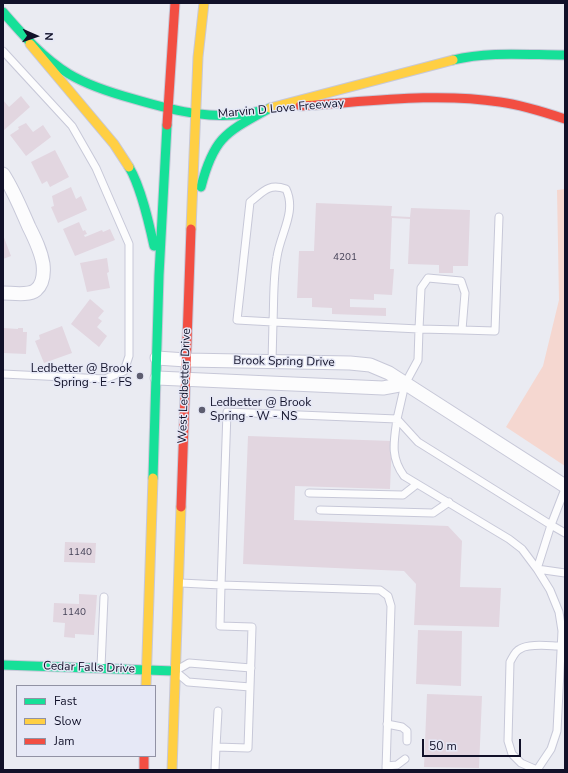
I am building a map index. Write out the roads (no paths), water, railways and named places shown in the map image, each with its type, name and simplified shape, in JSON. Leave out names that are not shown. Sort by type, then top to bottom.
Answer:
[{"type":"main road","points":[[146,685],[157,378],[159,275],[175,3]]},
{"type":"main road","name":"West Ledbetter Drive","points":[[172,770],[195,114],[198,57],[204,3]]},
{"type":"main road","name":"Marvin D Love Freeway","points":[[3,12],[30,44],[70,74],[88,84],[112,93],[168,109],[195,114],[223,116],[246,115],[270,108],[446,98],[493,101],[542,112],[565,119]]},
{"type":"main road","points":[[30,44],[114,144],[133,174],[148,219],[159,275]]},
{"type":"main road","points":[[191,235],[205,171],[213,150],[234,128],[270,108],[469,56],[489,54],[565,55]]},
{"type":"main road","name":"Cedar Falls Drive","points":[[3,665],[175,671]]},
{"type":"main road","points":[[144,757],[144,770]]},
{"type":"street","points":[[3,174],[12,188],[39,248],[43,264],[43,278],[40,286],[35,291],[27,293],[3,293]]},
{"type":"street","name":"Brook Spring Drive","points":[[157,358],[186,360],[350,363],[370,365],[389,373],[565,488]]},
{"type":"street","name":"Brook Spring Drive","points":[[157,378],[384,388],[405,384]]},
{"type":"lane","points":[[3,51],[72,126],[96,168],[129,244],[129,356],[124,371],[105,378],[3,374]]},
{"type":"lane","points":[[272,362],[273,322],[277,256],[290,212],[289,196],[286,189],[279,186],[271,186],[250,202],[237,320],[273,322],[419,329],[495,331],[499,217]]},
{"type":"lane","points":[[462,330],[465,293],[461,281],[428,278],[421,288],[418,360],[405,384],[397,419],[394,444],[395,457],[398,468],[404,476],[509,539],[522,549],[550,590],[562,614],[561,646],[563,672],[558,731],[551,749],[537,770],[521,763],[512,754],[508,741],[510,662],[520,648],[530,646],[561,646]]},
{"type":"lane","points":[[216,747],[248,748],[251,668],[252,627],[220,626],[226,412],[397,419],[418,442],[565,533]]},
{"type":"lane","points":[[309,493],[403,495],[417,484]]},
{"type":"lane","points":[[537,569],[565,488]]},
{"type":"lane","points":[[320,510],[433,512],[448,502]]},
{"type":"lane","points":[[537,569],[565,573]]},
{"type":"lane","points":[[178,583],[380,590],[388,596],[391,606],[386,768],[397,765],[405,759]]},
{"type":"lane","points":[[101,669],[104,597]]},
{"type":"lane","points":[[250,687],[188,682],[175,671],[189,664],[251,668]]},
{"type":"lane","points":[[215,770],[218,711]]},
{"type":"lane","points":[[387,724],[402,727],[407,731],[406,741]]},
{"type":"place","name":"Ledbetter @ Brook Spring - E - FS","points":[[140,376]]},
{"type":"place","name":"Ledbetter @ Brook Spring - W - NS","points":[[202,410]]}]
